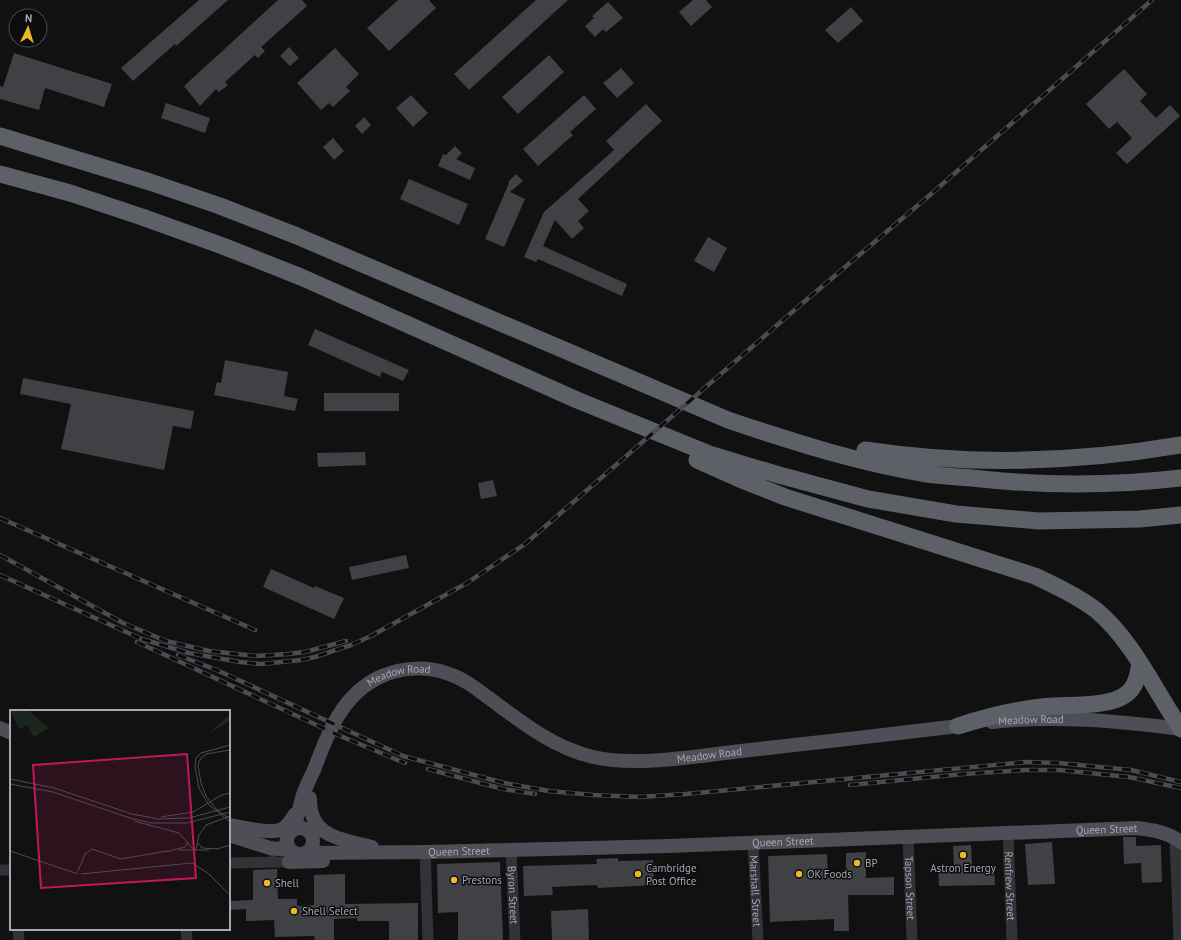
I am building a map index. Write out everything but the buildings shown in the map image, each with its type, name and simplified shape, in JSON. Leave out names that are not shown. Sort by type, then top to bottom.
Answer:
[{"type":"highway","points":[[0,136],[150,182],[220,206],[304,239],[728,420],[791,441],[854,459],[928,474],[1016,483],[1090,484],[1156,481],[1181,478]]},
{"type":"highway","points":[[0,174],[142,217],[301,277],[577,400],[712,455],[779,475],[868,499],[956,514],[1039,521],[1140,519],[1181,515]]},
{"type":"highway","points":[[602,365],[726,413],[806,437],[865,450],[892,454],[953,460],[1074,459],[1181,445]]},
{"type":"highway","points":[[577,400],[693,458],[742,480],[786,497],[1035,576],[1072,594],[1096,611],[1117,631],[1140,663],[1165,706],[1181,728]]},
{"type":"highway","points":[[958,726],[1011,711],[1042,707],[1101,703],[1116,700],[1126,695],[1134,686],[1140,663]]},
{"type":"main road","name":"Meadow Road","points":[[305,801],[307,821],[314,842],[310,850],[292,846],[313,772],[326,738],[337,716],[348,700],[363,687],[383,676],[404,670],[420,668],[449,674],[463,681],[542,736],[570,750],[594,757],[620,761],[646,761],[697,756],[958,726],[1036,719],[1086,719],[1181,728]]},
{"type":"main road","points":[[0,728],[10,733]]},
{"type":"main road","points":[[230,826],[273,832],[281,830],[290,822],[305,801],[316,823],[325,833],[389,852]]},
{"type":"main road","points":[[230,826],[259,834],[280,836],[292,846]]},
{"type":"main road","points":[[292,846],[302,828],[310,832]]},
{"type":"main road","name":"Queen Street","points":[[292,846],[389,852],[425,852],[669,846],[1137,828],[1159,831],[1178,840]]},
{"type":"main road","name":"Queen Street","points":[[310,832],[320,841],[331,845],[389,852]]},
{"type":"main road","points":[[230,835],[366,859],[378,858],[389,852]]},
{"type":"street","name":"Renfrew Street","points":[[1008,832],[1012,940]]},
{"type":"street","name":"Tapson Street","points":[[908,836],[912,940]]},
{"type":"street","points":[[1178,840],[1179,940]]},
{"type":"street","name":"Marshall Street","points":[[753,842],[758,940]]},
{"type":"street","name":"Queen Street","points":[[230,863],[241,863],[292,846]]},
{"type":"street","points":[[241,863],[264,858],[292,846]]},
{"type":"street","name":"Byron Street","points":[[511,850],[515,940]]},
{"type":"street","points":[[425,852],[428,940]]},
{"type":"street","points":[[186,930],[187,940]]},
{"type":"railway","points":[[142,639],[189,653],[240,662],[261,664],[301,660],[351,645],[371,636],[467,583],[525,544],[798,307],[930,195],[1152,0]]},
{"type":"railway","points":[[0,518],[255,630]]},
{"type":"railway","points":[[0,555],[123,623],[166,641],[209,651],[256,656],[305,652],[346,641]]},
{"type":"railway","points":[[0,575],[146,641]]},
{"type":"railway","points":[[137,642],[338,735],[405,763]]},
{"type":"railway","points":[[178,655],[219,671],[403,756],[504,783],[549,791],[639,797],[686,794],[1027,762],[1059,763],[1131,770],[1181,782]]},
{"type":"railway","points":[[428,769],[503,789],[535,794]]},
{"type":"railway","points":[[850,785],[963,774],[1026,770],[1059,770],[1129,777],[1181,788]]},
{"type":"place","name":"Astron Energy","points":[[963,855]]},
{"type":"place","name":"BP","points":[[857,863]]},
{"type":"place","name":"Cambridge Post Office","points":[[638,874]]},
{"type":"place","name":"OK Foods","points":[[799,874]]},
{"type":"place","name":"Prestons","points":[[454,880]]},
{"type":"place","name":"Shell","points":[[267,883]]},
{"type":"place","name":"Shell Select","points":[[294,911]]}]
